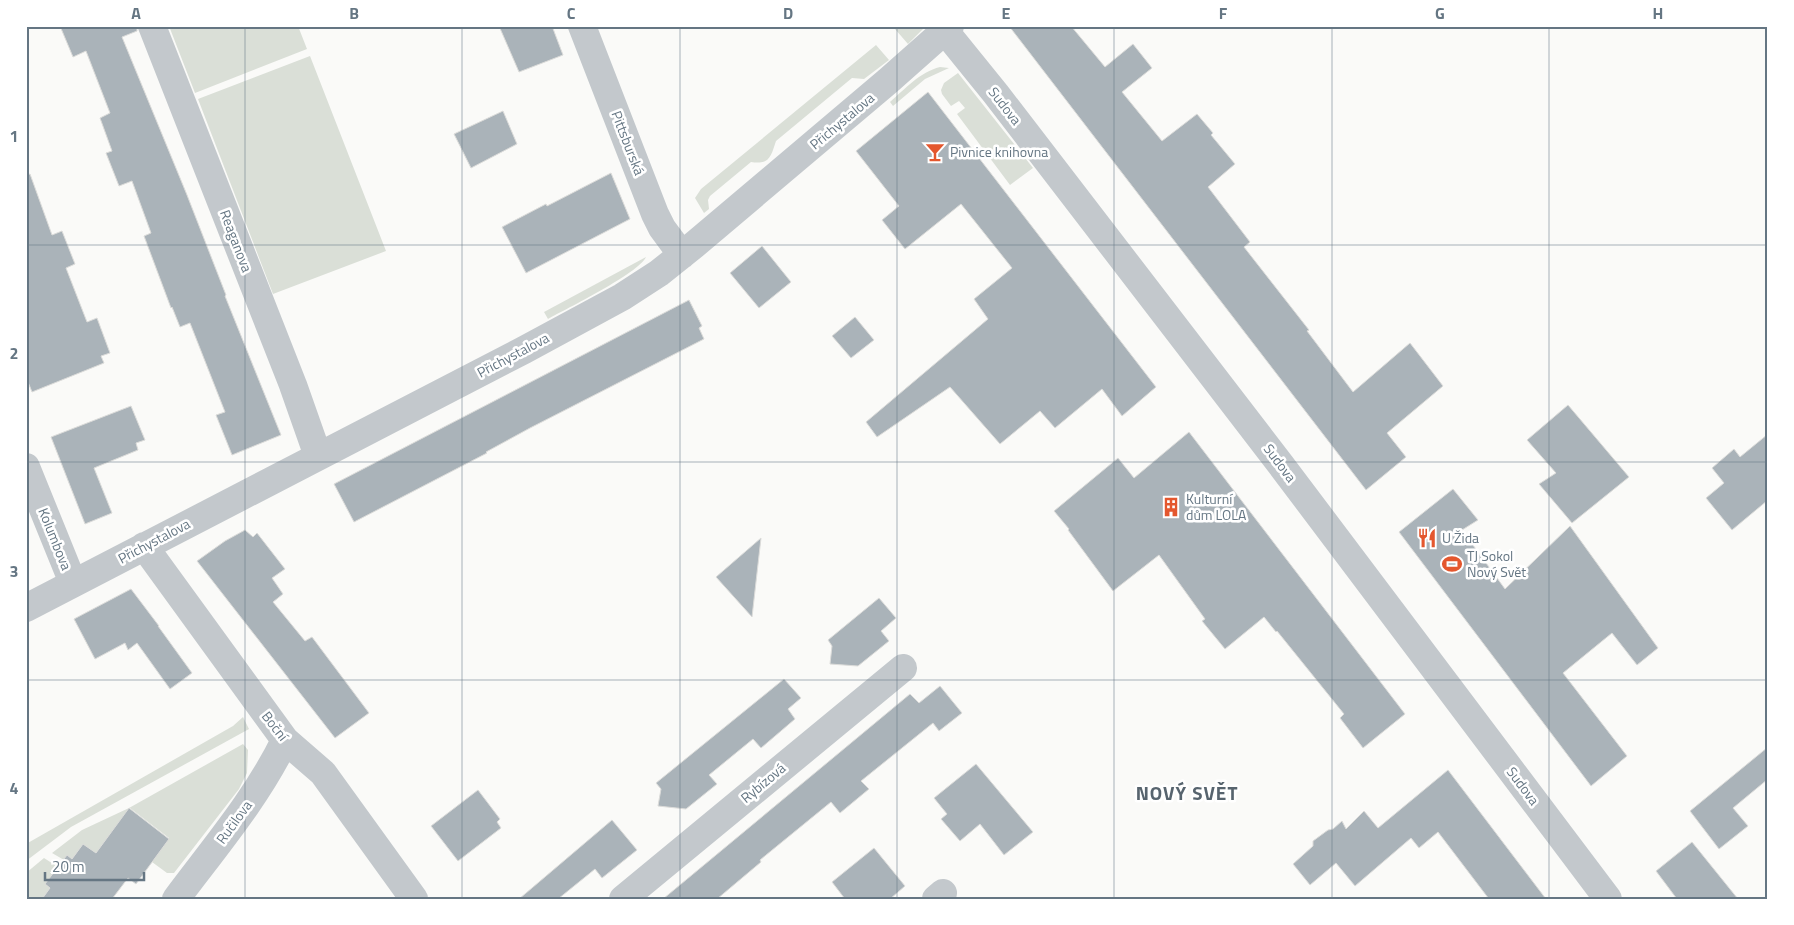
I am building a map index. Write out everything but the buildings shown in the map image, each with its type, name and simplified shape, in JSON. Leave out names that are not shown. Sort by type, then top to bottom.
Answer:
[{"type":"street","name":"Reaganova","points":[[152,26],[293,386],[318,456]]},
{"type":"street","name":"Pittsburská","points":[[582,26],[655,214],[662,228],[682,255]]},
{"type":"street","name":"Přichystalova","points":[[26,608],[608,305],[659,273],[888,82],[947,29]]},
{"type":"street","name":"Sudova","points":[[947,29],[1275,457],[1608,899]]},
{"type":"street","name":"Kolumbova","points":[[26,467],[73,583]]},
{"type":"street","name":"Boční","points":[[144,546],[284,740],[323,773],[414,899]]},
{"type":"street","name":"Rybízová","points":[[623,899],[903,668]]},
{"type":"street","name":"Ručilova","points":[[176,899],[244,809],[274,763],[284,740]]},
{"type":"shaded area","points":[[169,26],[298,26],[307,49],[195,93]]},
{"type":"shaded area","points":[[898,26],[926,26],[908,44],[895,29]]},
{"type":"shaded area","points":[[876,45],[889,60],[864,79],[852,78],[776,141],[771,155],[766,161],[751,162],[710,196],[708,200],[709,209],[704,213],[695,198],[701,189]]},
{"type":"shaded area","points":[[310,56],[386,251],[273,294],[198,99]]},
{"type":"shaded area","points":[[940,67],[949,68],[925,79],[893,106],[890,102],[913,82],[933,69]]},
{"type":"shaded area","points":[[958,73],[1033,168],[1010,185],[957,114],[965,108],[959,101],[951,106],[942,94],[941,90],[944,83]]},
{"type":"shaded area","points":[[646,257],[641,264],[617,281],[548,319],[544,312]]},
{"type":"shaded area","points":[[243,717],[249,729],[71,827],[26,861],[26,844],[233,726]]},
{"type":"shaded area","points":[[243,744],[248,750],[247,773],[239,789],[174,873],[167,873],[152,862],[169,838],[130,808],[96,853],[83,844],[72,859],[67,855],[64,860],[52,853],[82,830],[129,808]]},
{"type":"shaded area","points":[[44,858],[58,867],[46,885],[50,888],[42,899],[26,899],[26,873]]},
{"type":"place","name":"Pivnice knihovna","points":[[935,152]]},
{"type":"place","name":"Kulturní dům LOLA","points":[[1171,507]]},
{"type":"place","name":"U Žida","points":[[1427,538]]},
{"type":"place","name":"TJ Sokol Nový Svět","points":[[1452,564]]},
{"type":"district","name":"NOVÝ SVĚT","points":[[1187,793]]}]
